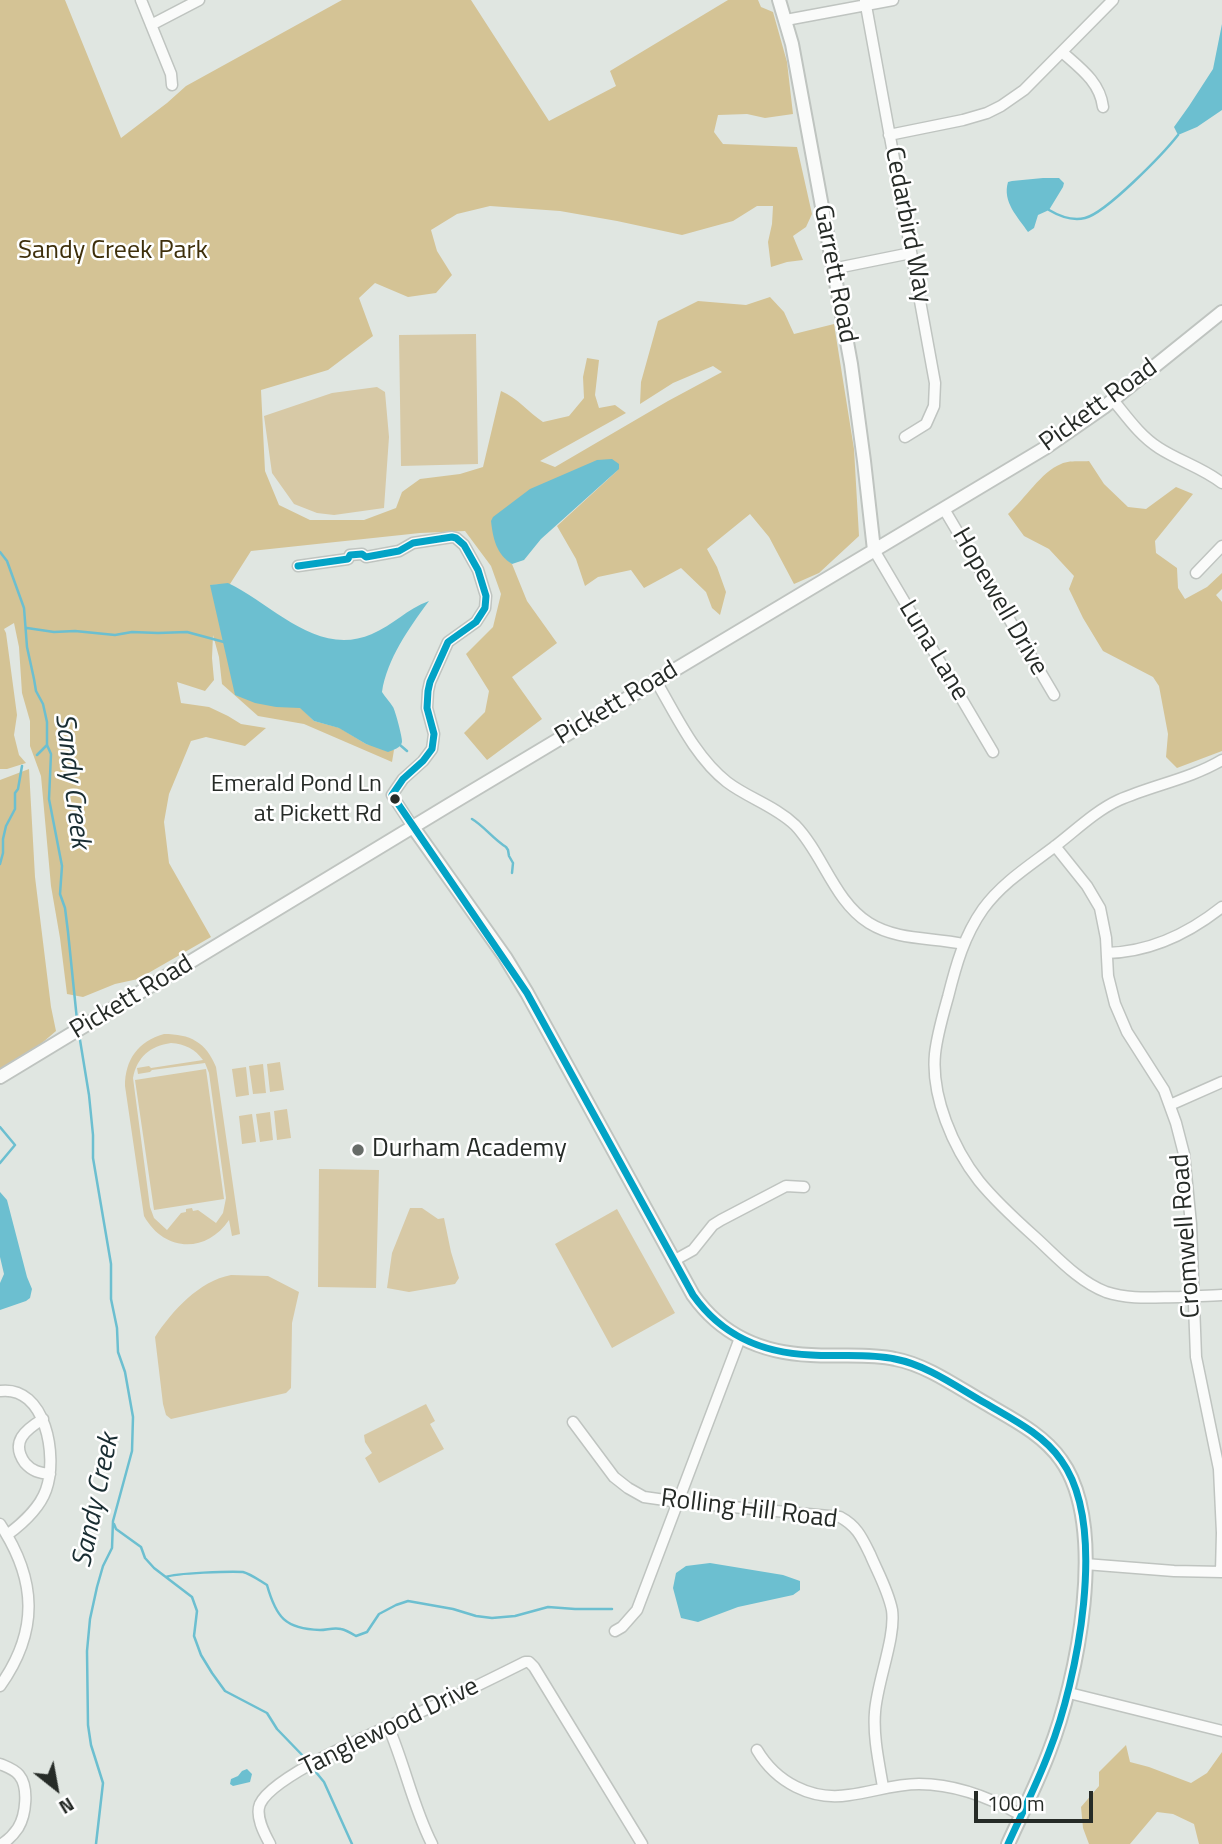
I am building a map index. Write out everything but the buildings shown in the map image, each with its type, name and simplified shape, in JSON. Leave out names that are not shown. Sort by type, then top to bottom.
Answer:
[{"type":"street","points":[[141,0],[171,74],[172,85]]},
{"type":"street","points":[[151,25],[199,0]]},
{"type":"street","name":"Garrett Road","points":[[779,0],[792,44],[851,364],[874,550]]},
{"type":"street","points":[[786,20],[865,3],[893,0]]},
{"type":"street","points":[[889,135],[963,120],[987,113],[1009,102],[1114,0]]},
{"type":"street","name":"Cedarbird Way","points":[[865,3],[935,383],[934,406],[926,424],[905,437]]},
{"type":"street","points":[[1062,52],[1090,78],[1098,89],[1103,107]]},
{"type":"street","points":[[832,269],[911,253]]},
{"type":"street","name":"Pickett Road","points":[[0,1077],[1055,441],[1113,400],[1222,312]]},
{"type":"street","points":[[1113,400],[1143,437],[1222,482]]},
{"type":"street","name":"Hopewell Drive","points":[[944,509],[1054,695]]},
{"type":"street","points":[[299,566],[348,559],[350,555],[362,554],[366,557],[399,551],[410,544],[452,537],[464,545],[478,570],[486,596],[485,608],[476,622],[448,642],[430,682],[427,708],[434,734],[432,749],[392,795],[499,948],[527,993],[693,1295],[707,1314],[740,1338],[783,1353],[863,1355],[903,1361],[948,1381],[1025,1428],[1054,1451],[1074,1482],[1083,1524],[1085,1564],[1080,1631],[1069,1693],[1050,1752],[1008,1844]]},
{"type":"street","points":[[1196,573],[1222,546]]},
{"type":"street","name":"Luna Lane","points":[[874,550],[993,752]]},
{"type":"street","points":[[656,681],[708,764],[737,789],[775,810],[794,825],[841,893],[862,918],[871,925],[899,935],[963,944]]},
{"type":"street","points":[[1222,760],[1118,801],[1012,878],[993,896],[963,944],[935,1053],[938,1096],[958,1148],[972,1171],[1002,1207],[1079,1276],[1100,1290],[1137,1298],[1222,1295]]},
{"type":"street","name":"Cromwell Road","points":[[1055,846],[1087,886],[1100,908],[1106,938],[1110,986],[1120,1018],[1164,1090],[1179,1133],[1186,1170],[1191,1224],[1196,1357],[1219,1469],[1222,1572]]},
{"type":"street","points":[[1107,953],[1140,950],[1172,939],[1222,907]]},
{"type":"street","points":[[1170,1105],[1222,1082]]},
{"type":"street","points":[[675,1260],[693,1250],[713,1225],[721,1220],[786,1186],[804,1187]]},
{"type":"street","points":[[615,1631],[637,1610],[740,1338]]},
{"type":"street","points":[[0,1391],[5,1390],[23,1397],[35,1406],[50,1440],[50,1474],[42,1499],[23,1522],[7,1535]]},
{"type":"street","points":[[43,1419],[22,1437],[18,1450],[35,1472],[50,1474]]},
{"type":"street","name":"Rolling Hill Road","points":[[573,1422],[614,1477],[644,1497],[840,1517],[859,1532],[887,1592],[892,1613],[891,1632],[875,1712],[883,1787]]},
{"type":"street","points":[[0,1524],[22,1566],[28,1590],[29,1611],[15,1663],[0,1686]]},
{"type":"street","points":[[1085,1564],[1222,1572]]},
{"type":"street","name":"Tanglewood Drive","points":[[270,1844],[262,1829],[259,1807],[272,1790],[343,1748],[529,1662],[642,1844]]},
{"type":"street","points":[[1069,1693],[1222,1731]]},
{"type":"street","points":[[388,1726],[432,1844]]},
{"type":"street","points":[[757,1750],[776,1774],[795,1787],[814,1794],[849,1795],[883,1787],[920,1784],[953,1787],[993,1800],[1021,1815]]},
{"type":"street","points":[[0,1764],[14,1770],[22,1778],[25,1794],[19,1827],[2,1844]]},
{"type":"shaded area","points":[[476,334],[478,464],[401,466],[399,335]]},
{"type":"shaded area","points":[[377,387],[385,392],[389,437],[384,508],[334,515],[317,513],[294,504],[272,473],[264,416],[332,393]]},
{"type":"shaded area","points":[[173,1034],[196,1041],[207,1051],[216,1067],[240,1234],[232,1236],[229,1220],[209,1239],[197,1243],[174,1242],[162,1237],[144,1216],[125,1086],[130,1060],[140,1047],[155,1037]],"holes":[[[171,1043],[193,1050],[203,1060],[137,1068],[138,1074],[205,1063],[209,1073],[226,1198],[223,1213],[216,1223],[192,1208],[181,1213],[167,1230],[154,1218],[150,1207],[133,1078],[135,1071],[141,1058],[151,1050]]]},
{"type":"shaded area","points":[[280,1062],[284,1090],[270,1092],[267,1064]]},
{"type":"shaded area","points":[[263,1064],[266,1093],[253,1094],[249,1066]]},
{"type":"shaded area","points":[[246,1067],[249,1095],[236,1097],[232,1069]]},
{"type":"shaded area","points":[[206,1069],[224,1199],[154,1210],[135,1080]]},
{"type":"shaded area","points":[[287,1109],[291,1138],[277,1140],[274,1111]]},
{"type":"shaded area","points":[[270,1112],[273,1140],[260,1142],[256,1114]]},
{"type":"shaded area","points":[[252,1114],[256,1142],[242,1144],[239,1116]]},
{"type":"shaded area","points":[[319,1169],[379,1170],[376,1288],[318,1287]]},
{"type":"shaded area","points":[[410,1208],[422,1208],[438,1219],[444,1218],[459,1278],[455,1284],[409,1292],[387,1288],[392,1253]]},
{"type":"shaded area","points":[[617,1209],[675,1313],[612,1348],[555,1244]]},
{"type":"shaded area","points":[[231,1275],[268,1276],[299,1292],[292,1323],[291,1388],[286,1393],[171,1419],[166,1415],[163,1404],[155,1337],[187,1298],[219,1278]]},
{"type":"shaded area","points":[[426,1404],[435,1421],[430,1424],[444,1449],[379,1483],[365,1458],[372,1453],[364,1435]]},
{"type":"green space","name":"Sandy Creek Park","points":[[0,0],[65,0],[121,138],[186,86],[342,0],[471,0],[549,121],[616,86],[610,71],[728,0],[758,0],[761,7],[773,12],[787,62],[793,114],[765,118],[747,114],[718,115],[714,132],[723,144],[797,147],[812,214],[806,227],[793,236],[803,260],[771,267],[768,242],[773,206],[757,206],[733,221],[682,235],[560,211],[490,206],[457,214],[431,230],[437,251],[452,275],[436,293],[408,297],[375,283],[359,298],[373,336],[328,370],[261,390],[265,471],[279,505],[310,520],[364,520],[396,508],[402,492],[420,479],[460,474],[483,467],[501,391],[513,397],[543,422],[569,416],[584,398],[583,377],[587,358],[599,360],[595,395],[599,408],[615,405],[626,413],[540,461],[555,467],[722,372],[713,366],[673,383],[640,404],[641,382],[658,321],[698,301],[746,305],[770,297],[784,312],[794,334],[834,324],[854,449],[859,536],[819,573],[794,584],[769,537],[750,514],[707,549],[726,592],[720,615],[712,608],[706,592],[681,568],[644,588],[631,570],[598,577],[585,586],[576,559],[557,526],[618,470],[505,558],[512,564],[527,601],[557,643],[512,677],[542,719],[487,760],[464,733],[485,712],[489,691],[466,654],[493,627],[501,594],[491,566],[465,531],[420,533],[251,551],[230,584],[211,585],[276,707],[300,707],[314,721],[340,728],[366,744],[394,750],[392,762],[304,724],[258,716],[222,684],[213,635],[214,680],[205,691],[177,682],[181,703],[209,707],[241,724],[266,728],[245,746],[206,737],[191,741],[169,794],[164,822],[169,863],[211,937],[138,979],[115,984],[83,997],[67,994],[51,886],[41,776],[30,746],[30,721],[22,693],[19,647],[14,623],[4,629],[17,715],[14,735],[19,755],[26,763],[0,769]]},
{"type":"green space","points":[[1089,461],[1104,484],[1128,507],[1146,509],[1176,487],[1193,494],[1155,541],[1156,553],[1177,568],[1178,588],[1185,599],[1207,587],[1222,573],[1222,589],[1216,595],[1222,602],[1222,751],[1177,768],[1166,757],[1168,734],[1159,686],[1153,677],[1103,651],[1069,589],[1074,576],[1049,549],[1024,536],[1008,514],[1040,479],[1054,468],[1068,462]]},
{"type":"green space","points":[[29,769],[35,877],[56,1031],[35,1049],[0,1070],[0,780]]},
{"type":"green space","points":[[1126,1745],[1130,1762],[1191,1783],[1207,1773],[1222,1752],[1222,1844],[1199,1844],[1194,1824],[1173,1814],[1157,1812],[1130,1844],[1089,1844],[1083,1828],[1081,1807],[1099,1786],[1099,1772]]},
{"type":"water","points":[[1222,24],[1222,110],[1197,127],[1178,135],[1174,127],[1213,69]]},
{"type":"water","points":[[1059,178],[1064,183],[1063,187],[1049,210],[1038,215],[1034,228],[1028,232],[1009,203],[1008,182]]},
{"type":"water","points":[[612,459],[619,464],[619,469],[541,539],[524,560],[512,564],[502,555],[494,539],[491,521],[493,517],[530,489],[597,460]]},
{"type":"water","points":[[228,583],[296,625],[333,639],[352,640],[372,634],[429,601],[394,656],[382,692],[395,713],[402,740],[400,746],[388,752],[366,744],[339,728],[314,721],[300,708],[255,703],[235,695],[210,585]]},
{"type":"water","points":[[0,1192],[7,1200],[32,1289],[30,1298],[26,1301],[0,1310],[0,1283],[4,1274],[0,1257]]},
{"type":"water","points":[[710,1563],[783,1575],[800,1581],[800,1590],[793,1595],[738,1607],[698,1622],[681,1618],[673,1588],[676,1573],[686,1566]]},
{"type":"water","points":[[247,1769],[252,1774],[250,1782],[233,1786],[230,1784],[231,1779]]},
{"type":"waterway","points":[[1049,210],[1075,219],[1094,214],[1134,182],[1178,135]]},
{"type":"waterway","name":"Sandy Creek","points":[[0,552],[7,561],[24,608],[27,647],[36,691],[43,704],[47,722],[47,745],[51,754],[49,799],[62,866],[60,894],[65,908],[77,1020]]},
{"type":"waterway","points":[[27,628],[115,635],[132,632],[187,632],[224,642]]},
{"type":"waterway","points":[[37,755],[47,745]]},
{"type":"waterway","points":[[400,745],[407,751]]},
{"type":"waterway","points":[[0,864],[6,826],[15,809],[15,793],[22,766]]},
{"type":"waterway","points":[[472,819],[506,847],[513,863],[512,873]]},
{"type":"waterway","name":"Sandy Creek","points":[[80,1040],[89,1095],[93,1158],[111,1264],[111,1299],[117,1328],[118,1352],[125,1372],[133,1417],[132,1451],[113,1521],[112,1548],[97,1587],[87,1651],[88,1725],[91,1745],[103,1783],[96,1844]]},
{"type":"waterway","points":[[0,1127],[15,1145],[0,1163]]},
{"type":"waterway","points":[[114,1524],[116,1529],[141,1547],[145,1558],[154,1568],[192,1597],[197,1611],[194,1636],[201,1655],[225,1691],[267,1713],[277,1729],[306,1759]]},
{"type":"waterway","points":[[166,1577],[191,1573],[243,1572],[267,1585],[278,1613],[290,1624],[308,1629],[338,1628],[356,1636],[367,1632],[379,1614],[408,1601],[492,1618],[515,1616],[548,1607],[612,1609]]},
{"type":"waterway","points":[[315,1771],[324,1782],[352,1844]]},
{"type":"transit line","points":[[298,566],[348,559],[350,555],[362,554],[366,557],[399,551],[413,543],[452,537],[464,545],[478,570],[486,596],[485,608],[476,622],[448,642],[430,682],[427,708],[434,734],[432,749],[403,779],[392,795],[527,993],[693,1295],[704,1309],[744,1340],[776,1351],[884,1357],[919,1366],[1026,1428],[1045,1442],[1061,1460],[1075,1489],[1083,1523],[1086,1563],[1084,1604],[1078,1646],[1060,1722],[1008,1844]]},
{"type":"place","name":"Emerald Pond Ln at Pickett Rd","points":[[395,799]]},
{"type":"place","name":"Durham Academy","points":[[358,1150]]}]
